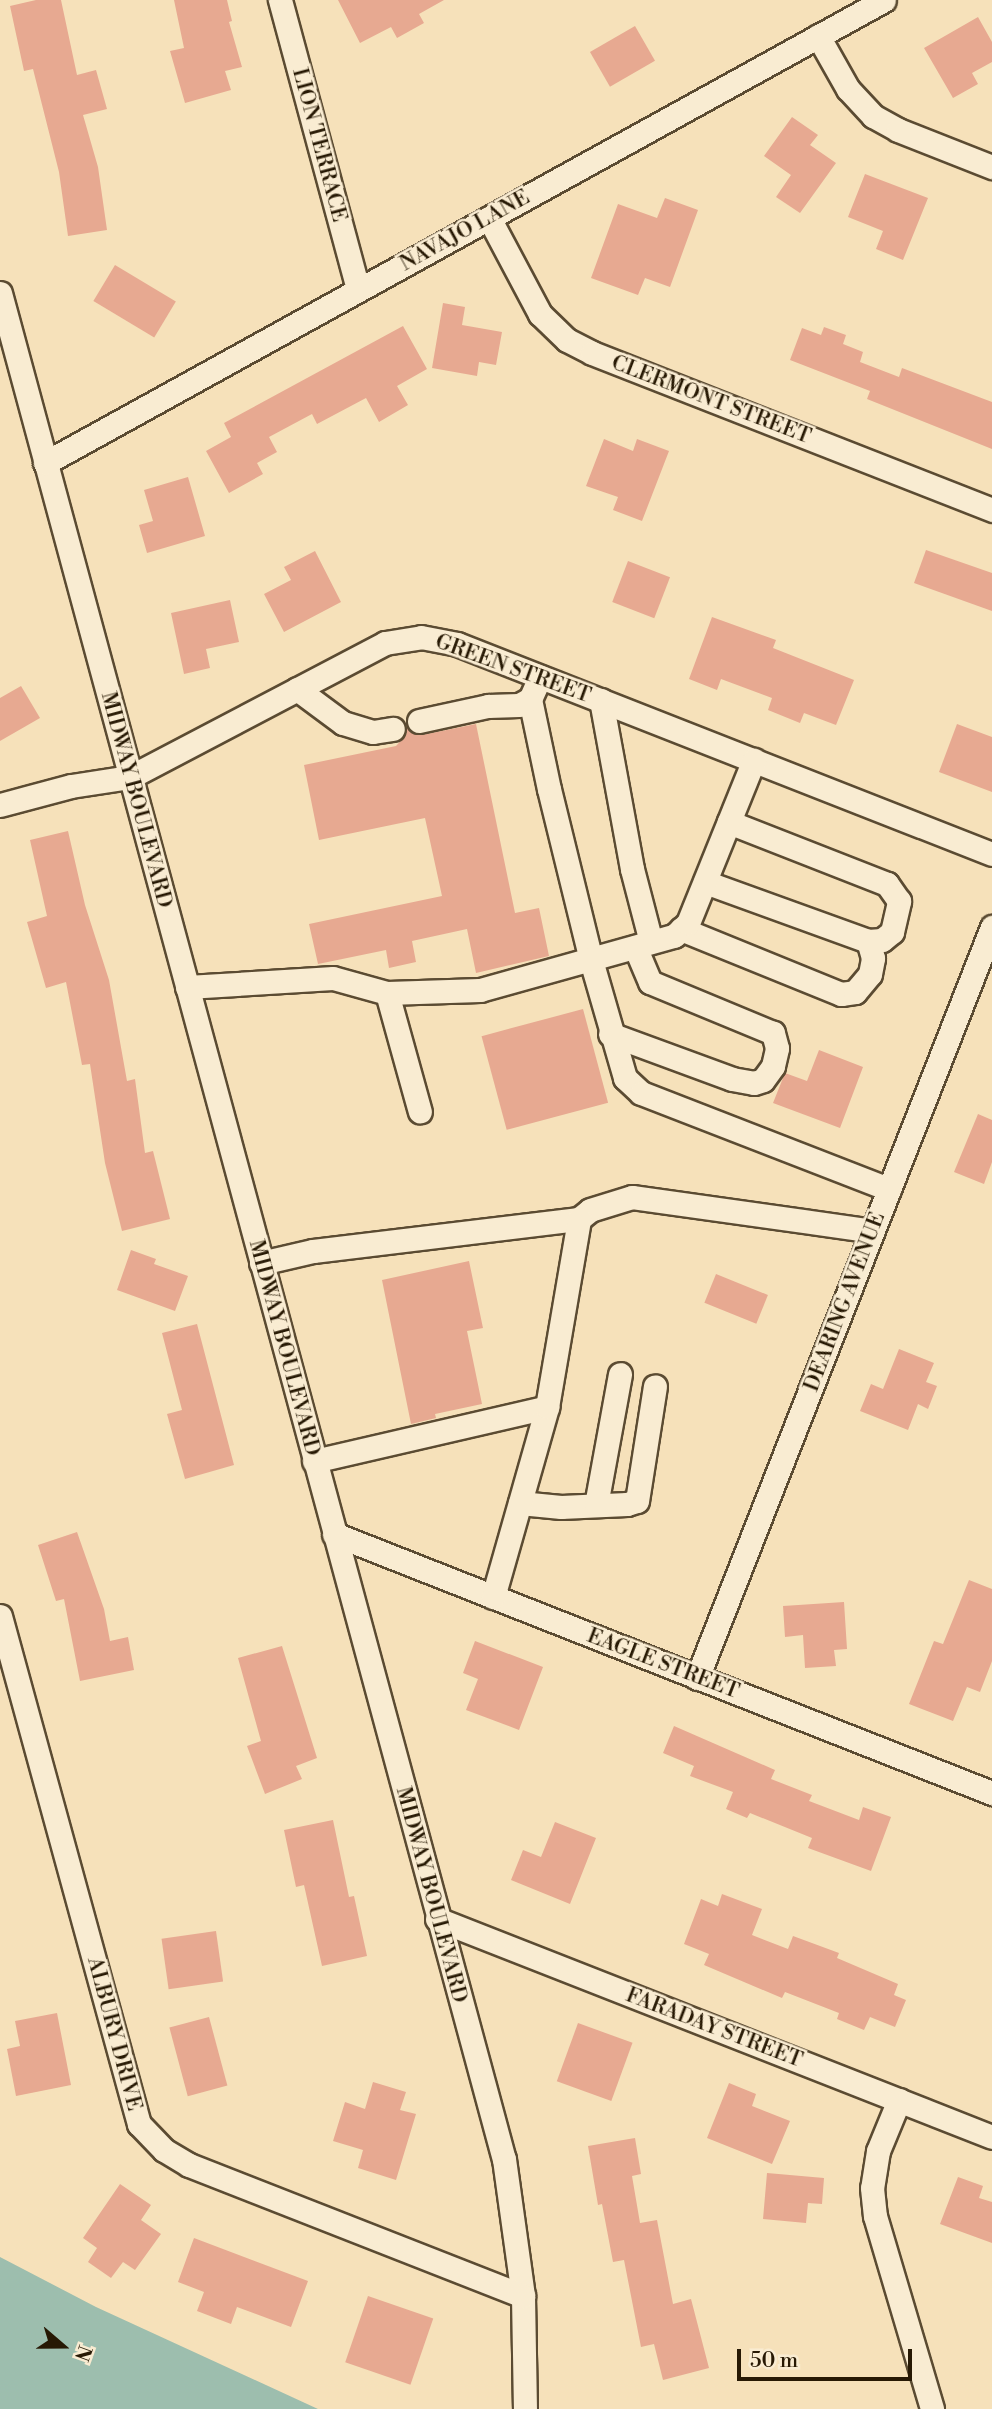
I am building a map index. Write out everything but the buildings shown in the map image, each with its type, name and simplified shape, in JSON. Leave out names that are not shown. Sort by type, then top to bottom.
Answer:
[{"type":"street","name":"LION TERRACE","points":[[280,0],[358,290]]},
{"type":"street","name":"NAVAJO LANE","points":[[45,463],[884,0]]},
{"type":"street","points":[[818,36],[848,89],[873,116],[898,130],[992,167]]},
{"type":"street","name":"CLERMONT STREET","points":[[489,218],[540,314],[567,340],[592,353],[992,510]]},
{"type":"street","name":"MIDWAY BOULEVARD","points":[[0,293],[437,1919],[504,2159],[523,2296],[525,2409]]},
{"type":"street","name":"GREEN STREET","points":[[0,805],[71,786],[130,777],[385,642],[421,636],[457,644],[992,854]]},
{"type":"street","points":[[540,677],[530,699],[548,789],[590,960],[625,1078],[641,1093],[889,1189]]},
{"type":"street","points":[[297,689],[343,723],[373,732],[393,729]]},
{"type":"street","points":[[419,721],[488,706],[519,705],[530,699]]},
{"type":"street","points":[[601,700],[650,982],[773,1033],[777,1048],[773,1066],[763,1080],[754,1083],[732,1079],[610,1034]]},
{"type":"street","points":[[187,987],[333,978],[387,993],[480,990],[674,936],[688,923],[754,760]]},
{"type":"street","points":[[705,882],[868,941],[882,940],[892,932],[898,917],[899,901],[887,884],[729,822]]},
{"type":"street","name":"DEARING AVENUE","points":[[697,1678],[992,927]]},
{"type":"street","points":[[681,929],[841,994],[856,992],[870,974],[873,958],[868,941]]},
{"type":"street","points":[[387,993],[420,1112]]},
{"type":"street","points":[[261,1263],[313,1251],[579,1219],[590,1210],[632,1197],[873,1231]]},
{"type":"street","points":[[493,1597],[547,1407],[579,1219]]},
{"type":"street","points":[[596,1505],[620,1374]]},
{"type":"street","points":[[520,1503],[561,1507],[636,1501],[654,1387]]},
{"type":"street","points":[[314,1461],[547,1407]]},
{"type":"street","name":"EAGLE STREET","points":[[334,1534],[992,1793]]},
{"type":"street","name":"ALBURY DRIVE","points":[[0,1616],[139,2124],[164,2150],[189,2165],[523,2296]]},
{"type":"street","name":"FARADAY STREET","points":[[437,1919],[992,2137]]},
{"type":"street","points":[[898,2100],[878,2151],[872,2188],[875,2216],[932,2409]]},
{"type":"shaded area","points":[[0,2257],[96,2307],[318,2409],[0,2409]]}]
